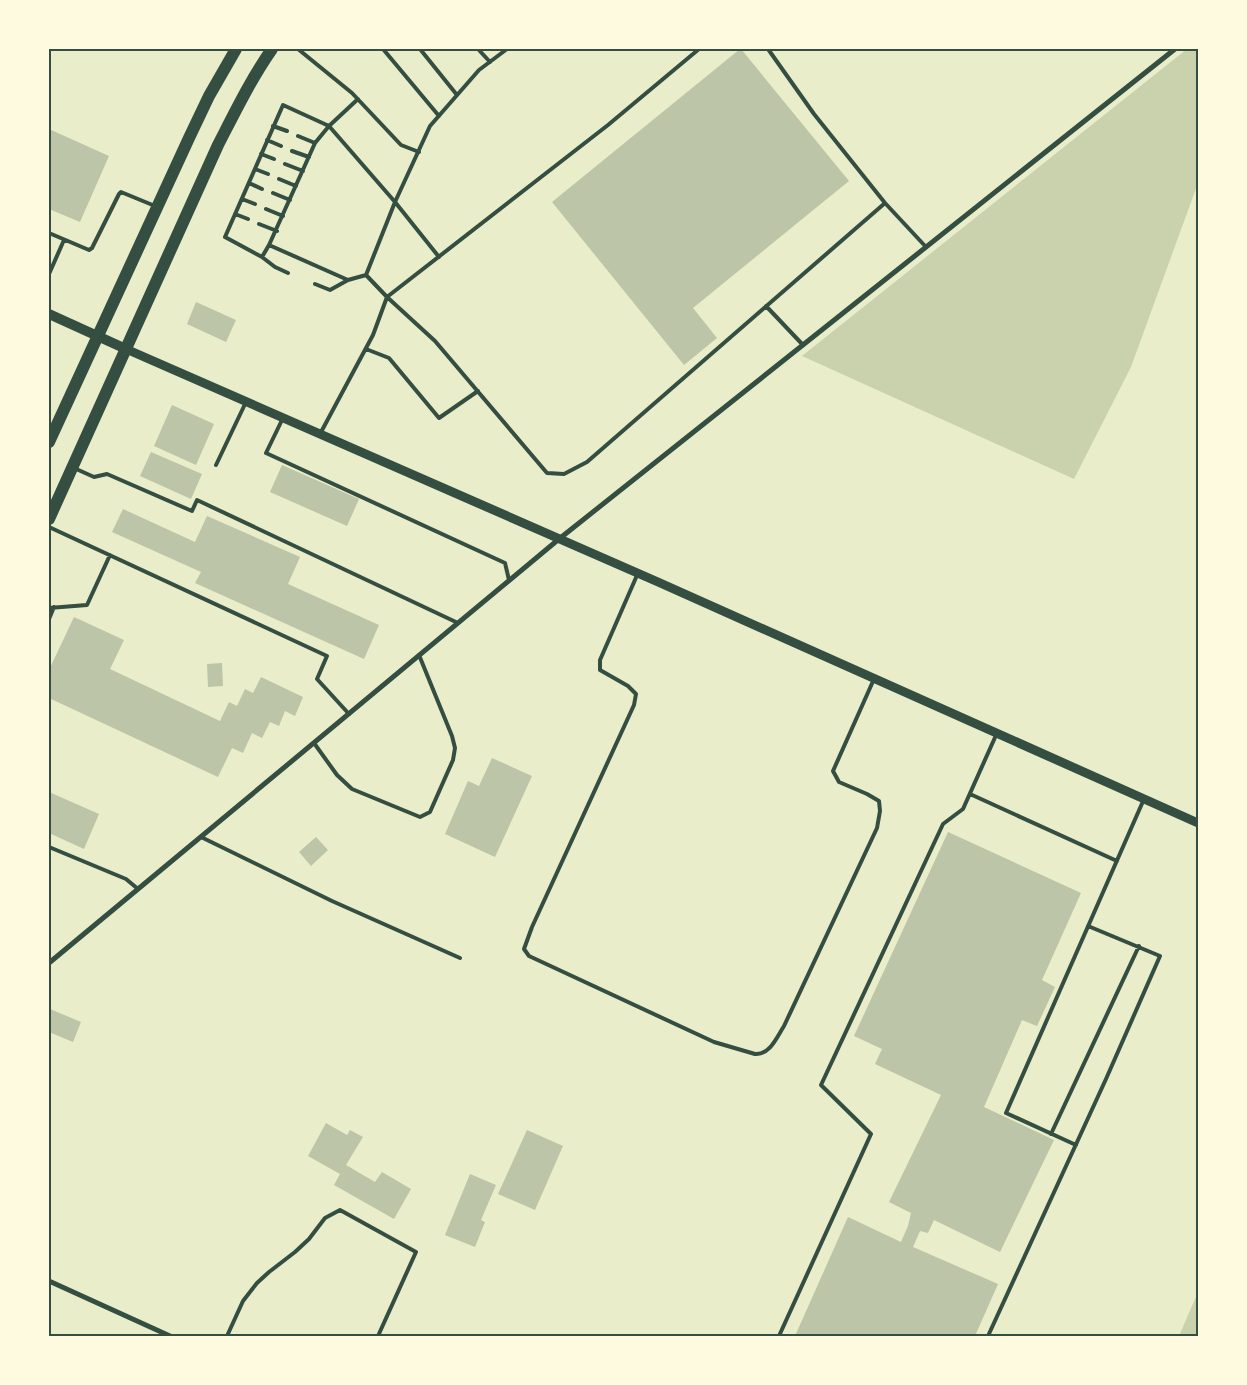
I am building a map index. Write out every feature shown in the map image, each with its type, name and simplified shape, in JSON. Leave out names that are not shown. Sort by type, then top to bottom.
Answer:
[{"type":"highway","points":[[49,442],[96,336],[157,207],[210,96],[236,49]]},
{"type":"highway","points":[[49,519],[226,130],[237,107],[272,49]]},
{"type":"main road","points":[[49,314],[126,349]]},
{"type":"street","points":[[49,963],[559,539],[1174,49]]},
{"type":"street","points":[[126,349],[638,573],[1198,823]]},
{"type":"street","points":[[49,1280],[170,1336]]},
{"type":"lane","points":[[298,49],[358,99],[401,145],[419,152]]},
{"type":"lane","points":[[383,49],[439,116]]},
{"type":"lane","points":[[420,49],[457,96]]},
{"type":"lane","points":[[478,49],[490,62]]},
{"type":"lane","points":[[366,275],[430,126],[479,70],[507,49]]},
{"type":"lane","points":[[320,434],[366,349],[387,297],[608,125],[699,49]]},
{"type":"lane","points":[[768,49],[814,114],[885,203],[926,246]]},
{"type":"lane","points":[[262,257],[277,230],[315,143],[329,126],[358,99]]},
{"type":"lane","points":[[288,273],[225,237],[283,105],[329,126],[396,202],[439,257]]},
{"type":"lane","points":[[273,126],[287,132]]},
{"type":"lane","points":[[298,136],[315,143]]},
{"type":"lane","points":[[267,140],[281,146]]},
{"type":"lane","points":[[292,151],[309,157]]},
{"type":"lane","points":[[261,154],[274,159]]},
{"type":"lane","points":[[285,164],[303,171]]},
{"type":"lane","points":[[255,169],[268,174]]},
{"type":"lane","points":[[279,179],[296,186]]},
{"type":"lane","points":[[249,183],[262,188]]},
{"type":"lane","points":[[49,233],[89,250],[92,248],[121,192],[157,207]]},
{"type":"lane","points":[[273,193],[290,200]]},
{"type":"lane","points":[[242,199],[255,204]]},
{"type":"lane","points":[[366,275],[387,297],[435,340],[547,473],[564,474],[587,462],[885,203]]},
{"type":"lane","points":[[266,209],[283,216]]},
{"type":"lane","points":[[235,214],[248,219]]},
{"type":"lane","points":[[260,224],[277,230]]},
{"type":"lane","points":[[49,274],[64,240]]},
{"type":"lane","points":[[269,245],[348,280]]},
{"type":"lane","points":[[315,284],[330,290],[348,280],[366,275]]},
{"type":"lane","points":[[766,306],[803,345]]},
{"type":"lane","points":[[366,349],[389,358],[439,418],[478,391]]},
{"type":"lane","points":[[216,465],[246,402]]},
{"type":"lane","points":[[283,418],[266,453],[505,563],[509,580]]},
{"type":"lane","points":[[72,467],[94,477],[106,474],[192,511],[198,500],[458,623]]},
{"type":"lane","points":[[49,527],[327,656],[317,679],[349,714]]},
{"type":"lane","points":[[49,619],[51,608],[87,605],[110,555]]},
{"type":"lane","points":[[638,573],[600,660],[600,670],[628,686],[636,694],[634,705],[532,927],[524,949],[529,956],[714,1042],[761,1055],[769,1049],[784,1026],[876,828],[880,811],[878,801],[839,782],[833,771],[874,679]]},
{"type":"lane","points":[[314,743],[337,775],[352,789],[420,817],[430,812],[453,760],[455,748],[452,736],[419,655]]},
{"type":"lane","points":[[779,1336],[871,1134],[821,1085],[943,824],[963,809],[997,733]]},
{"type":"lane","points":[[970,794],[1117,861]]},
{"type":"lane","points":[[1076,1145],[1006,1113],[1144,799]]},
{"type":"lane","points":[[201,837],[332,901],[460,958]]},
{"type":"lane","points":[[49,847],[126,879],[138,889]]},
{"type":"lane","points":[[988,1336],[1106,1079],[1160,956],[1088,926]]},
{"type":"lane","points":[[1051,1134],[1138,946]]},
{"type":"lane","points":[[227,1336],[243,1301],[257,1283],[309,1239],[325,1218],[340,1210],[416,1252],[378,1336]]},
{"type":"green space","points":[[1187,49],[1198,49],[1198,183],[1131,367],[1074,479],[802,356]]},
{"type":"green space","points":[[1198,1292],[1198,1336],[1179,1336]]},
{"type":"building","points":[[740,49],[849,181],[693,308],[717,338],[684,365],[552,202]]},
{"type":"building","points":[[49,129],[109,156],[80,222],[49,209]]},
{"type":"building","points":[[196,302],[236,320],[226,342],[187,324]]},
{"type":"building","points":[[172,405],[214,424],[196,465],[154,446]]},
{"type":"building","points":[[151,452],[202,474],[191,499],[140,476]]},
{"type":"building","points":[[282,465],[359,499],[347,526],[270,492]]},
{"type":"building","points":[[123,509],[195,542],[207,516],[300,557],[288,584],[379,625],[364,659],[195,583],[201,572],[112,532]]},
{"type":"building","points":[[74,617],[124,640],[110,669],[220,721],[229,702],[237,706],[245,689],[253,693],[261,677],[303,697],[295,716],[285,711],[279,726],[270,722],[262,738],[252,733],[243,753],[232,748],[218,777],[49,698],[49,670]]},
{"type":"building","points":[[222,663],[223,686],[208,687],[207,664]]},
{"type":"building","points":[[492,758],[532,776],[495,857],[445,834],[468,781],[479,786]]},
{"type":"building","points":[[49,792],[99,814],[84,849],[49,833]]},
{"type":"building","points":[[948,832],[1081,893],[1042,980],[1055,987],[1037,1026],[1022,1020],[984,1107],[1054,1140],[1000,1252],[934,1220],[928,1233],[920,1231],[913,1247],[998,1284],[975,1336],[795,1336],[848,1217],[901,1242],[908,1226],[911,1213],[889,1202],[941,1095],[875,1064],[882,1049],[854,1036]]},
{"type":"building","points":[[316,837],[328,850],[311,866],[299,852]]},
{"type":"building","points":[[50,1009],[81,1022],[73,1042],[49,1032]]},
{"type":"building","points":[[326,1123],[347,1135],[350,1130],[363,1137],[346,1165],[375,1182],[382,1172],[411,1189],[394,1219],[334,1185],[340,1174],[308,1156]]},
{"type":"building","points":[[527,1130],[563,1146],[535,1210],[498,1194]]},
{"type":"building","points":[[470,1174],[496,1185],[481,1220],[485,1222],[475,1247],[445,1235]]}]
